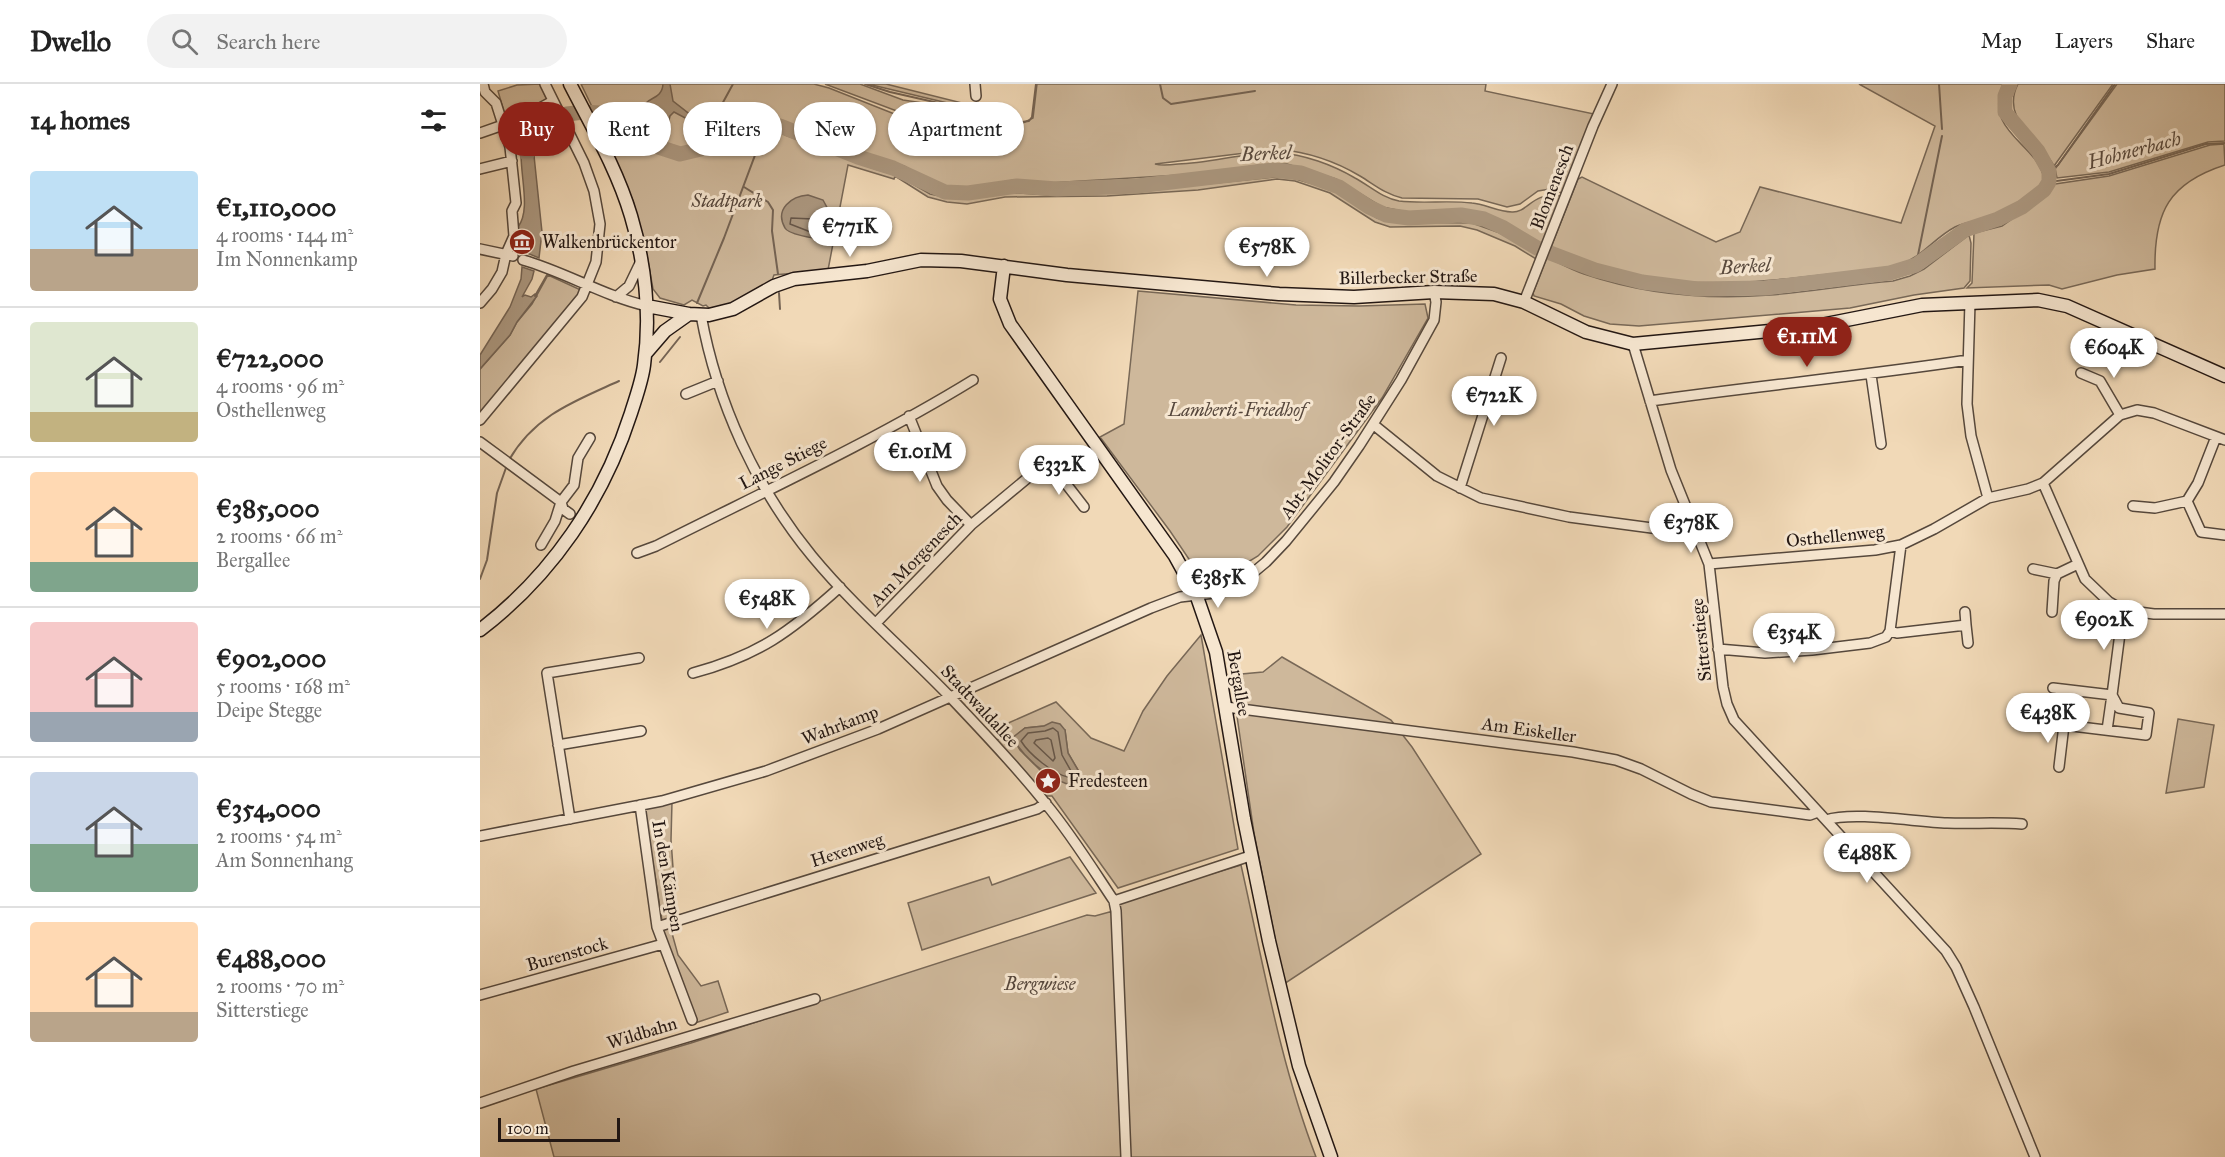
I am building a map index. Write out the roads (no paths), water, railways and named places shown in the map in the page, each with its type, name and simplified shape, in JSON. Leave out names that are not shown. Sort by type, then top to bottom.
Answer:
[{"type":"main road","points":[[480,630],[514,602],[536,579],[568,540],[591,504],[624,434],[644,368],[647,306],[632,217],[623,192],[570,84]]},
{"type":"main road","name":"Billerbecker Straße","points":[[647,306],[695,315],[734,309],[774,286],[794,279],[867,270],[921,260],[961,261],[1106,279],[1279,294],[1354,297],[1434,292],[1494,294],[1524,302],[1578,329],[1633,344],[1810,327],[1922,304],[2038,300],[2067,306],[2225,376]]},
{"type":"main road","name":"Bergallee","points":[[1004,266],[1000,299],[1010,324],[1164,541],[1196,594],[1212,637],[1226,707],[1250,856],[1299,1066],[1331,1157]]},
{"type":"main road","points":[[645,354],[665,331],[695,315]]},
{"type":"street","points":[[483,84],[485,92],[498,109]]},
{"type":"street","points":[[546,84],[554,102]]},
{"type":"street","points":[[975,84],[976,96]]},
{"type":"street","name":"Blomenesch","points":[[1524,302],[1612,84]]},
{"type":"street","points":[[480,133],[498,125]]},
{"type":"street","points":[[480,420],[582,297],[588,285],[599,248],[600,224],[594,191],[575,145]]},
{"type":"street","points":[[480,303],[514,257],[512,211],[516,203],[511,156]]},
{"type":"street","points":[[480,169],[512,161]]},
{"type":"street","points":[[480,249],[538,264],[616,297],[647,306]]},
{"type":"street","points":[[616,297],[629,286],[641,261]]},
{"type":"street","name":"Abt-Molitor-Straße","points":[[1196,594],[1214,592],[1242,582],[1286,541],[1334,482],[1374,425],[1434,320],[1436,302],[1434,292]]},
{"type":"street","points":[[1970,302],[1968,404],[1971,436],[1988,498]]},
{"type":"street","name":"Stadtwaldallee","points":[[695,315],[706,340],[718,381],[738,434],[766,491],[812,556],[951,698],[1046,803],[1114,901],[1117,923],[1126,1157]]},
{"type":"street","name":"Sitterstiege","points":[[1633,344],[1671,470],[1709,564],[1723,687],[1734,720],[1935,938],[1956,967],[2035,1157]]},
{"type":"street","points":[[1460,488],[1501,358]]},
{"type":"street","points":[[1650,401],[1748,387],[1871,375],[1968,360]]},
{"type":"street","points":[[2081,373],[2100,381],[2120,415]]},
{"type":"street","points":[[1871,375],[1881,444]]},
{"type":"street","name":"Lange Stiege","points":[[637,553],[656,546],[766,491],[973,380]]},
{"type":"street","points":[[686,394],[718,381]]},
{"type":"street","points":[[2133,506],[2155,508],[2187,501],[2220,439],[2154,413],[2137,410],[2120,415],[2043,483],[2085,579],[2097,592],[2123,610],[2154,614],[2225,614]]},
{"type":"street","points":[[909,416],[937,486],[971,525]]},
{"type":"street","points":[[1374,425],[1437,476],[1481,498],[1562,516],[1697,534]]},
{"type":"street","points":[[541,545],[555,520],[561,502],[574,485],[578,458],[590,438]]},
{"type":"street","points":[[480,442],[561,502],[563,509],[570,514]]},
{"type":"street","name":"Am Morgenesch","points":[[876,623],[971,525],[1042,466],[1048,464],[1060,474],[1084,507]]},
{"type":"street","name":"Osthellenweg","points":[[1709,564],[1875,550],[1900,545],[1934,529],[1988,498],[2028,489],[2043,483]]},
{"type":"street","points":[[2187,501],[2201,532],[2225,535]]},
{"type":"street","points":[[1718,649],[1765,653],[1812,650],[1870,644],[1886,637],[1890,632],[1900,545]]},
{"type":"street","points":[[2033,569],[2057,574],[2078,564]]},
{"type":"street","points":[[2052,612],[2054,581],[2057,574]]},
{"type":"street","points":[[693,673],[724,665],[766,646],[812,612],[840,587]]},
{"type":"street","name":"Wahrkamp","points":[[480,836],[662,801],[765,771],[878,729],[1151,608],[1180,597],[1196,594]]},
{"type":"street","points":[[2107,730],[2123,610]]},
{"type":"street","points":[[1965,612],[1968,643]]},
{"type":"street","points":[[1890,632],[1966,625]]},
{"type":"street","points":[[570,819],[547,673],[639,658]]},
{"type":"street","points":[[2053,688],[2112,695]]},
{"type":"street","points":[[2059,766],[2064,725],[2146,735],[2149,713],[2119,708],[2112,695]]},
{"type":"street","name":"Am Eiskeller","points":[[1226,707],[1573,752],[1616,760],[1641,769],[1711,802],[1810,815],[1818,812]]},
{"type":"street","points":[[558,745],[640,731]]},
{"type":"street","name":"Hexenweg","points":[[657,927],[1037,809],[1046,803]]},
{"type":"street","name":"In den Kämpen","points":[[640,805],[657,927],[692,1020]]},
{"type":"street","points":[[1826,820],[1834,817],[2022,824]]},
{"type":"street","points":[[1114,901],[1250,856]]},
{"type":"street","name":"Burenstock","points":[[480,995],[663,944]]},
{"type":"street","name":"Wildbahn","points":[[480,1103],[585,1068],[815,999]]},
{"type":"water","points":[[663,84],[670,84],[673,101],[683,109],[683,117],[674,112],[671,115],[671,102],[647,102],[657,96]]},
{"type":"water","points":[[534,156],[542,232],[539,258],[527,253],[526,234],[519,234],[515,227],[518,227],[524,208],[521,157]]},
{"type":"water","points":[[808,195],[823,200],[829,211],[833,212],[830,230],[821,238],[791,232],[785,228],[782,221],[783,209],[786,205],[796,198]]},
{"type":"water","points":[[522,267],[534,271],[522,297],[525,295],[531,297],[535,294],[537,296],[510,335],[480,369],[480,355],[510,307],[521,279]]},
{"type":"water","points":[[1052,722],[1060,724],[1065,730],[1068,753],[1078,770],[1076,779],[1067,784],[1036,766],[1012,738],[1025,728],[1044,726]]},
{"type":"waterway","points":[[723,102],[733,84]]},
{"type":"waterway","points":[[865,84],[890,92],[1022,122],[1029,121],[1032,117],[1036,84]]},
{"type":"waterway","points":[[1160,84],[1163,98],[1171,104],[1255,91]]},
{"type":"waterway","points":[[1939,84],[1942,129]]},
{"type":"waterway","name":"Berkel","points":[[575,113],[599,113],[610,117],[640,141],[680,154],[705,148],[744,122],[752,120],[780,126],[858,157],[893,168],[945,192],[968,193],[1017,186],[1057,189],[1137,186],[1273,170],[1301,173],[1339,187],[1369,207],[1386,215],[1409,218],[1461,215],[1484,219],[1537,248],[1595,270],[1642,282],[1697,289],[1765,288],[1890,273],[1916,265],[1965,230],[1998,219],[2022,207],[2044,190],[2049,182],[2049,171],[2038,151],[2005,112],[2005,96],[2010,84]]},
{"type":"waterway","points":[[2049,171],[2058,165],[2115,84]]},
{"type":"waterway","points":[[1916,265],[1942,136]]},
{"type":"waterway","name":"Hohnerbach","points":[[2049,182],[2109,174],[2206,144],[2225,143]]},
{"type":"waterway","points":[[697,303],[755,156]]},
{"type":"waterway","points":[[744,187],[768,202],[773,210],[772,231],[778,274]]},
{"type":"waterway","points":[[535,296],[547,275]]},
{"type":"waterway","points":[[779,293],[780,309]]},
{"type":"waterway","points":[[660,362],[680,337]]},
{"type":"waterway","points":[[509,460],[531,431],[557,411],[619,381]]},
{"type":"waterway","points":[[480,579],[487,560],[497,493],[507,465]]},
{"type":"place","name":"Walkenbrückentor","points":[[522,242]]},
{"type":"place","name":"Fredesteen","points":[[1048,781]]},
{"type":"park label","name":"Stadtpark","points":[[727,201]]},
{"type":"park label","name":"Lamberti-Friedhof","points":[[1237,410]]},
{"type":"park label","name":"Bergwiese","points":[[1040,984]]}]
